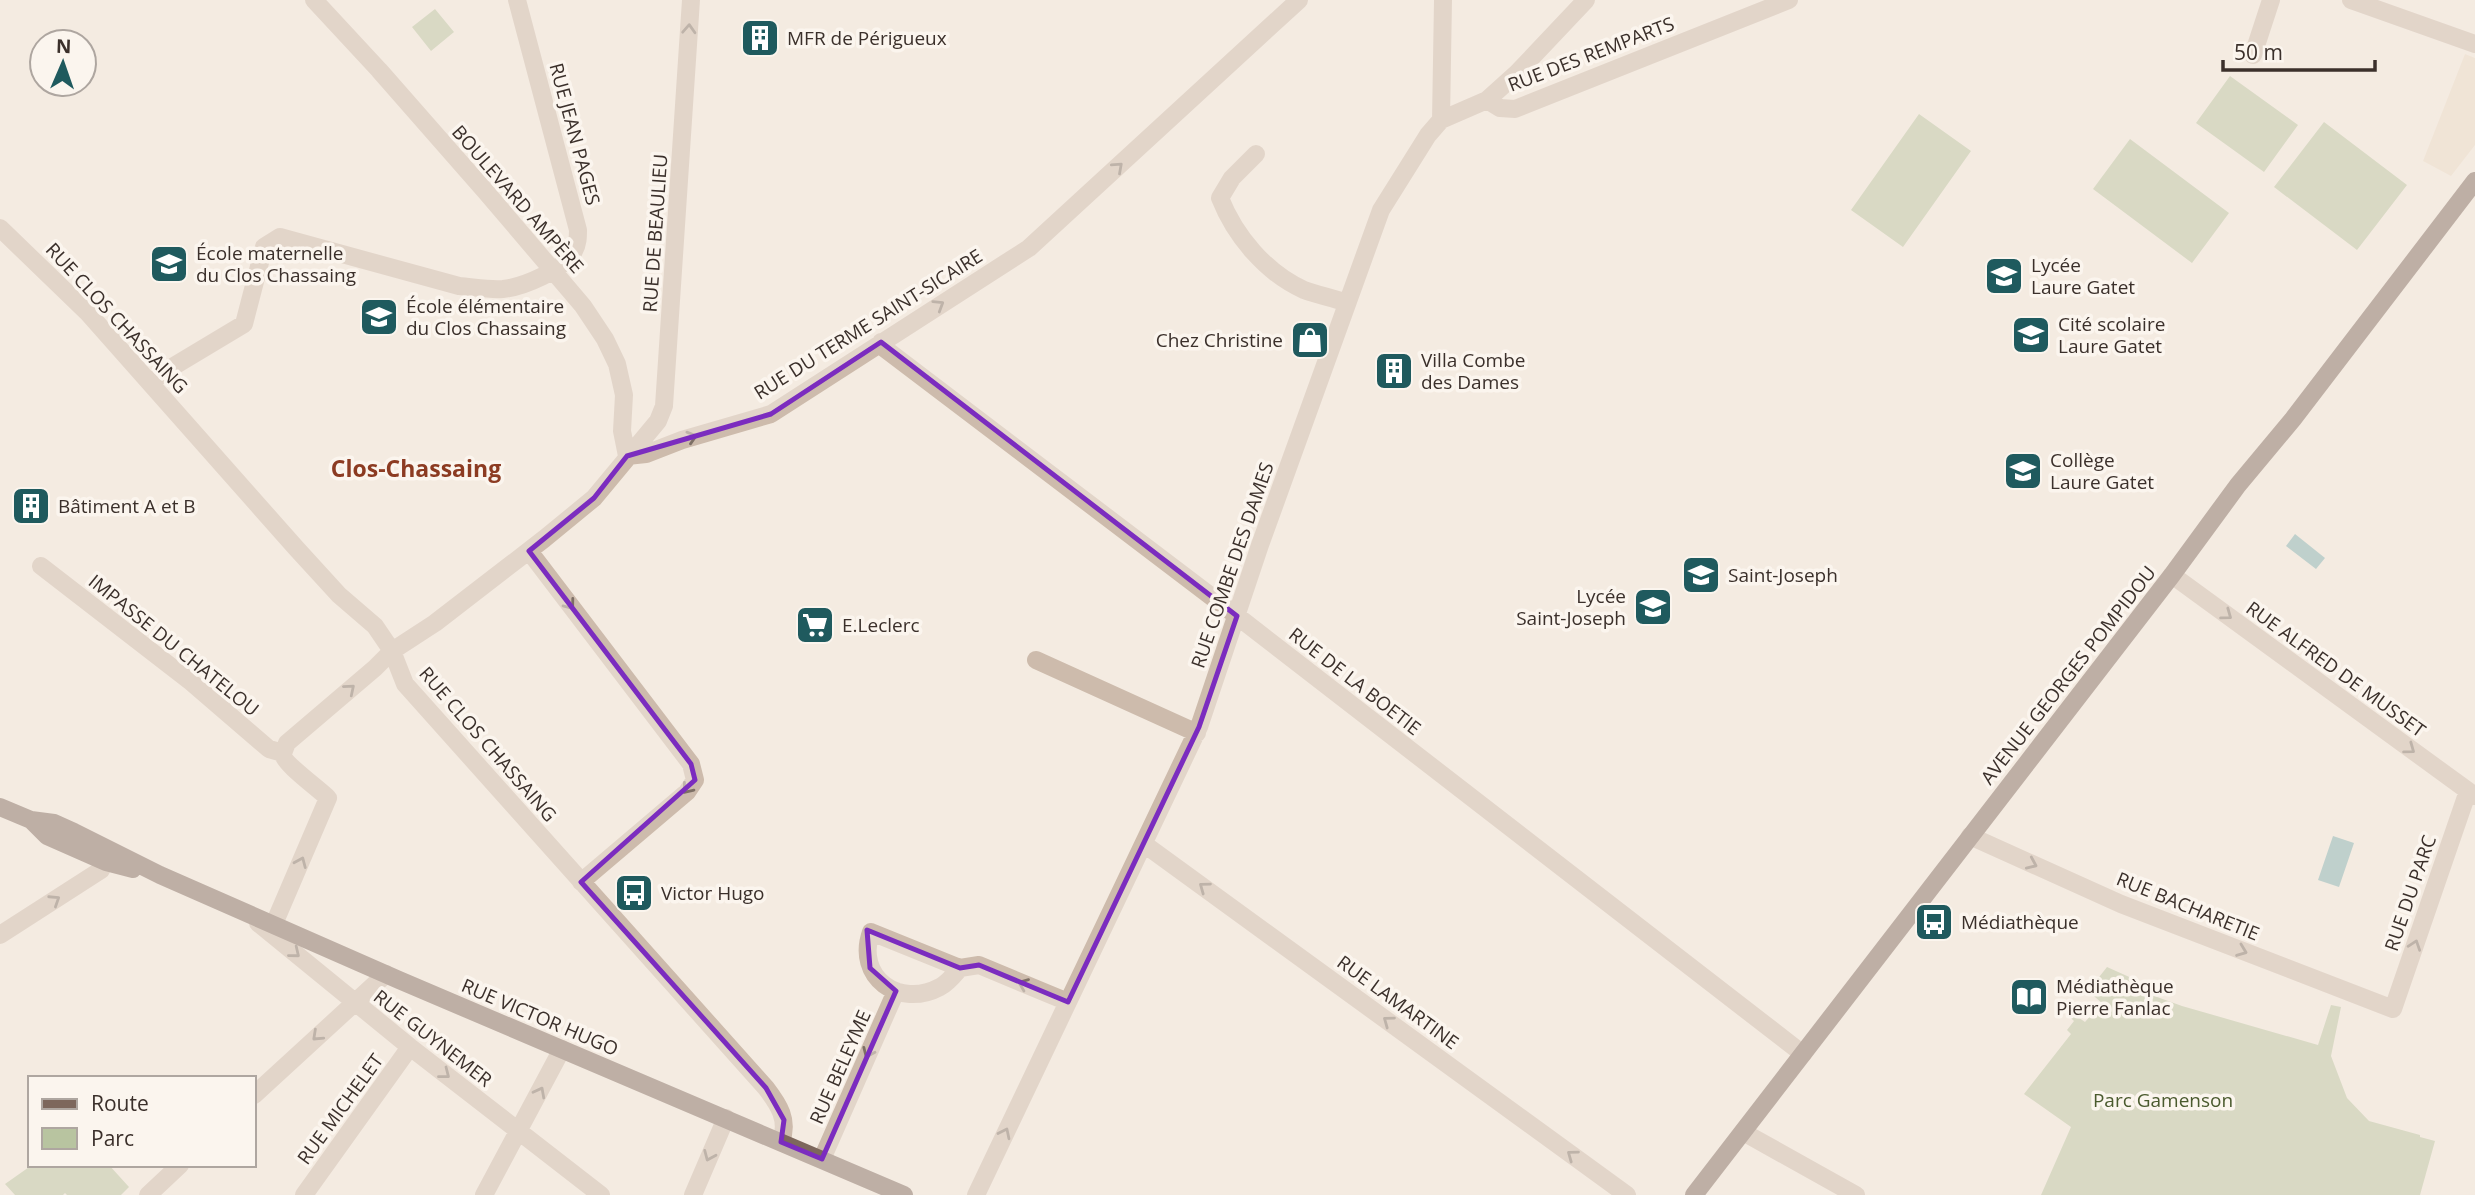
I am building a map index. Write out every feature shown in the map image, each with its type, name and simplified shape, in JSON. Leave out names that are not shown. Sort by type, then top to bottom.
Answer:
[{"type":"main road","name":"AVENUE GEORGES POMPIDOU","points":[[1694,1195],[2172,575],[2238,485],[2293,419],[2475,181]]},
{"type":"main road","name":"RUE VICTOR HUGO","points":[[0,807],[31,820],[54,824],[100,843],[160,875],[386,974],[904,1195]]},
{"type":"main road","name":"RUE VICTOR HUGO","points":[[31,820],[47,836],[106,862],[160,875]]},
{"type":"street","name":"BOULEVARD AMPÈRE","points":[[314,0],[379,70],[590,317],[617,364],[624,395],[622,431],[627,456]]},
{"type":"street","name":"RUE JEAN PAGES","points":[[517,0],[579,230],[574,251],[552,271]]},
{"type":"street","name":"RUE DE BEAULIEU","points":[[627,456],[658,421],[664,406],[691,0]]},
{"type":"street","name":"RUE DU TERME SAINT-SICAIRE","points":[[627,456],[646,454],[682,440],[771,414],[1029,248],[1299,0]]},
{"type":"street","points":[[1441,120],[1443,0]]},
{"type":"street","name":"RUE COMBE DES DAMES","points":[[976,1195],[1197,733],[1381,210],[1428,135],[1441,120],[1488,100],[1586,0]]},
{"type":"street","name":"RUE DES REMPARTS","points":[[1488,100],[1500,108],[1515,109],[1789,0]]},
{"type":"street","points":[[2253,55],[2271,0]]},
{"type":"street","points":[[2351,0],[2475,44]]},
{"type":"street","points":[[1256,154],[1232,178],[1220,198],[1229,221],[1272,271],[1305,290],[1347,303]]},
{"type":"street","name":"RUE CLOS CHASSAING","points":[[0,228],[88,313],[331,585],[374,626],[392,651],[405,684],[766,1088],[780,1107],[784,1120],[785,1131],[781,1142]]},
{"type":"street","points":[[150,383],[244,324],[264,247],[281,237],[458,286],[506,289],[552,271]]},
{"type":"street","name":"RUE DE LA BOETIE","points":[[881,342],[884,348],[1237,616],[1803,1054]]},
{"type":"street","points":[[283,753],[287,743],[376,668],[392,651],[435,623],[594,498],[627,456]]},
{"type":"street","points":[[529,551],[691,764],[695,780],[687,792],[582,882]]},
{"type":"street","name":"IMPASSE DU CHATELOU","points":[[41,566],[191,682],[269,749],[283,753],[286,762],[328,798],[274,924]]},
{"type":"street","name":"RUE ALFRED DE MUSSET","points":[[2172,575],[2471,794]]},
{"type":"street","points":[[1036,660],[1197,733]]},
{"type":"street","name":"RUE DU PARC","points":[[2393,1009],[2471,794]]},
{"type":"street","name":"RUE BACHARETIE","points":[[1970,836],[2122,904],[2393,1009]]},
{"type":"street","points":[[0,935],[102,870],[106,857],[100,843]]},
{"type":"street","name":"RUE LAMARTINE","points":[[1144,844],[1627,1195]]},
{"type":"street","name":"RUE GUYNEMER","points":[[243,910],[410,1047],[601,1195]]},
{"type":"street","points":[[960,968],[940,987],[908,994],[896,991],[884,986],[876,978],[870,968],[867,944],[871,932],[960,968],[979,965],[1068,1002]]},
{"type":"street","points":[[256,1093],[386,974]]},
{"type":"street","name":"RUE BELEYME","points":[[822,1159],[896,991]]},
{"type":"street","name":"RUE MICHELET","points":[[304,1195],[410,1047]]},
{"type":"street","points":[[484,1195],[562,1049]]},
{"type":"street","points":[[693,1195],[726,1118]]},
{"type":"street","points":[[1743,1132],[1856,1195]]},
{"type":"street","points":[[148,1195],[178,1167]]},
{"type":"highlighted area","points":[[881,342],[1237,616],[1199,727],[1068,1002],[979,965],[960,968],[867,930],[870,968],[896,991],[822,1159],[781,1142],[784,1120],[766,1088],[581,882],[695,780],[691,764],[529,551],[594,498],[627,456],[771,414]]},
{"type":"green space","points":[[435,9],[454,32],[431,51],[412,27]]},
{"type":"green space","points":[[2230,76],[2298,125],[2264,172],[2196,123]]},
{"type":"green space","points":[[1919,114],[1971,151],[1903,247],[1851,210]]},
{"type":"green space","points":[[2324,122],[2407,185],[2357,250],[2274,187]]},
{"type":"green space","points":[[2130,139],[2229,213],[2192,263],[2093,189]]},
{"type":"green space","name":"Parc Gamenson","points":[[2107,967],[2136,980],[2134,986],[2146,993],[2318,1045],[2331,1005],[2341,1007],[2331,1056],[2347,1098],[2369,1121],[2435,1141],[2420,1195],[2041,1195],[2071,1127],[2024,1094],[2071,1034],[2067,1030],[2074,1021],[2069,1016],[2072,1013],[2085,1022],[2102,1003],[2088,991]]},
{"type":"green space","points":[[29,1167],[111,1167],[129,1187],[121,1195],[15,1195],[5,1184]]},
{"type":"shaded area","points":[[2465,54],[2475,58],[2475,145],[2451,176],[2423,161]]},
{"type":"water","points":[[2295,534],[2325,558],[2316,569],[2286,546]]},
{"type":"water","points":[[2333,836],[2354,843],[2339,887],[2318,880]]},
{"type":"place","name":"MFR de Périgueux","points":[[760,38]]},
{"type":"place","name":"École maternelle du Clos Chassaing","points":[[169,264]]},
{"type":"place","name":"Lycée Laure Gatet","points":[[2004,276]]},
{"type":"place","name":"École élémentaire du Clos Chassaing","points":[[379,317]]},
{"type":"place","name":"Cité scolaire Laure Gatet","points":[[2031,335]]},
{"type":"place","name":"Chez Christine","points":[[1310,340]]},
{"type":"place","name":"Villa Combe des Dames","points":[[1394,371]]},
{"type":"place","name":"Collège Laure Gatet","points":[[2023,471]]},
{"type":"place","name":"Bâtiment A et B","points":[[31,506]]},
{"type":"place","name":"Saint-Joseph","points":[[1701,575]]},
{"type":"place","name":"Lycée Saint-Joseph","points":[[1653,607]]},
{"type":"place","name":"E.Leclerc","points":[[815,625]]},
{"type":"place","name":"Victor Hugo","points":[[634,893]]},
{"type":"place","name":"Médiathèque","points":[[1934,922]]},
{"type":"place","name":"Médiathèque Pierre Fanlac","points":[[2029,997]]},
{"type":"district","name":"Clos-Chassaing","points":[[416,468]]}]
